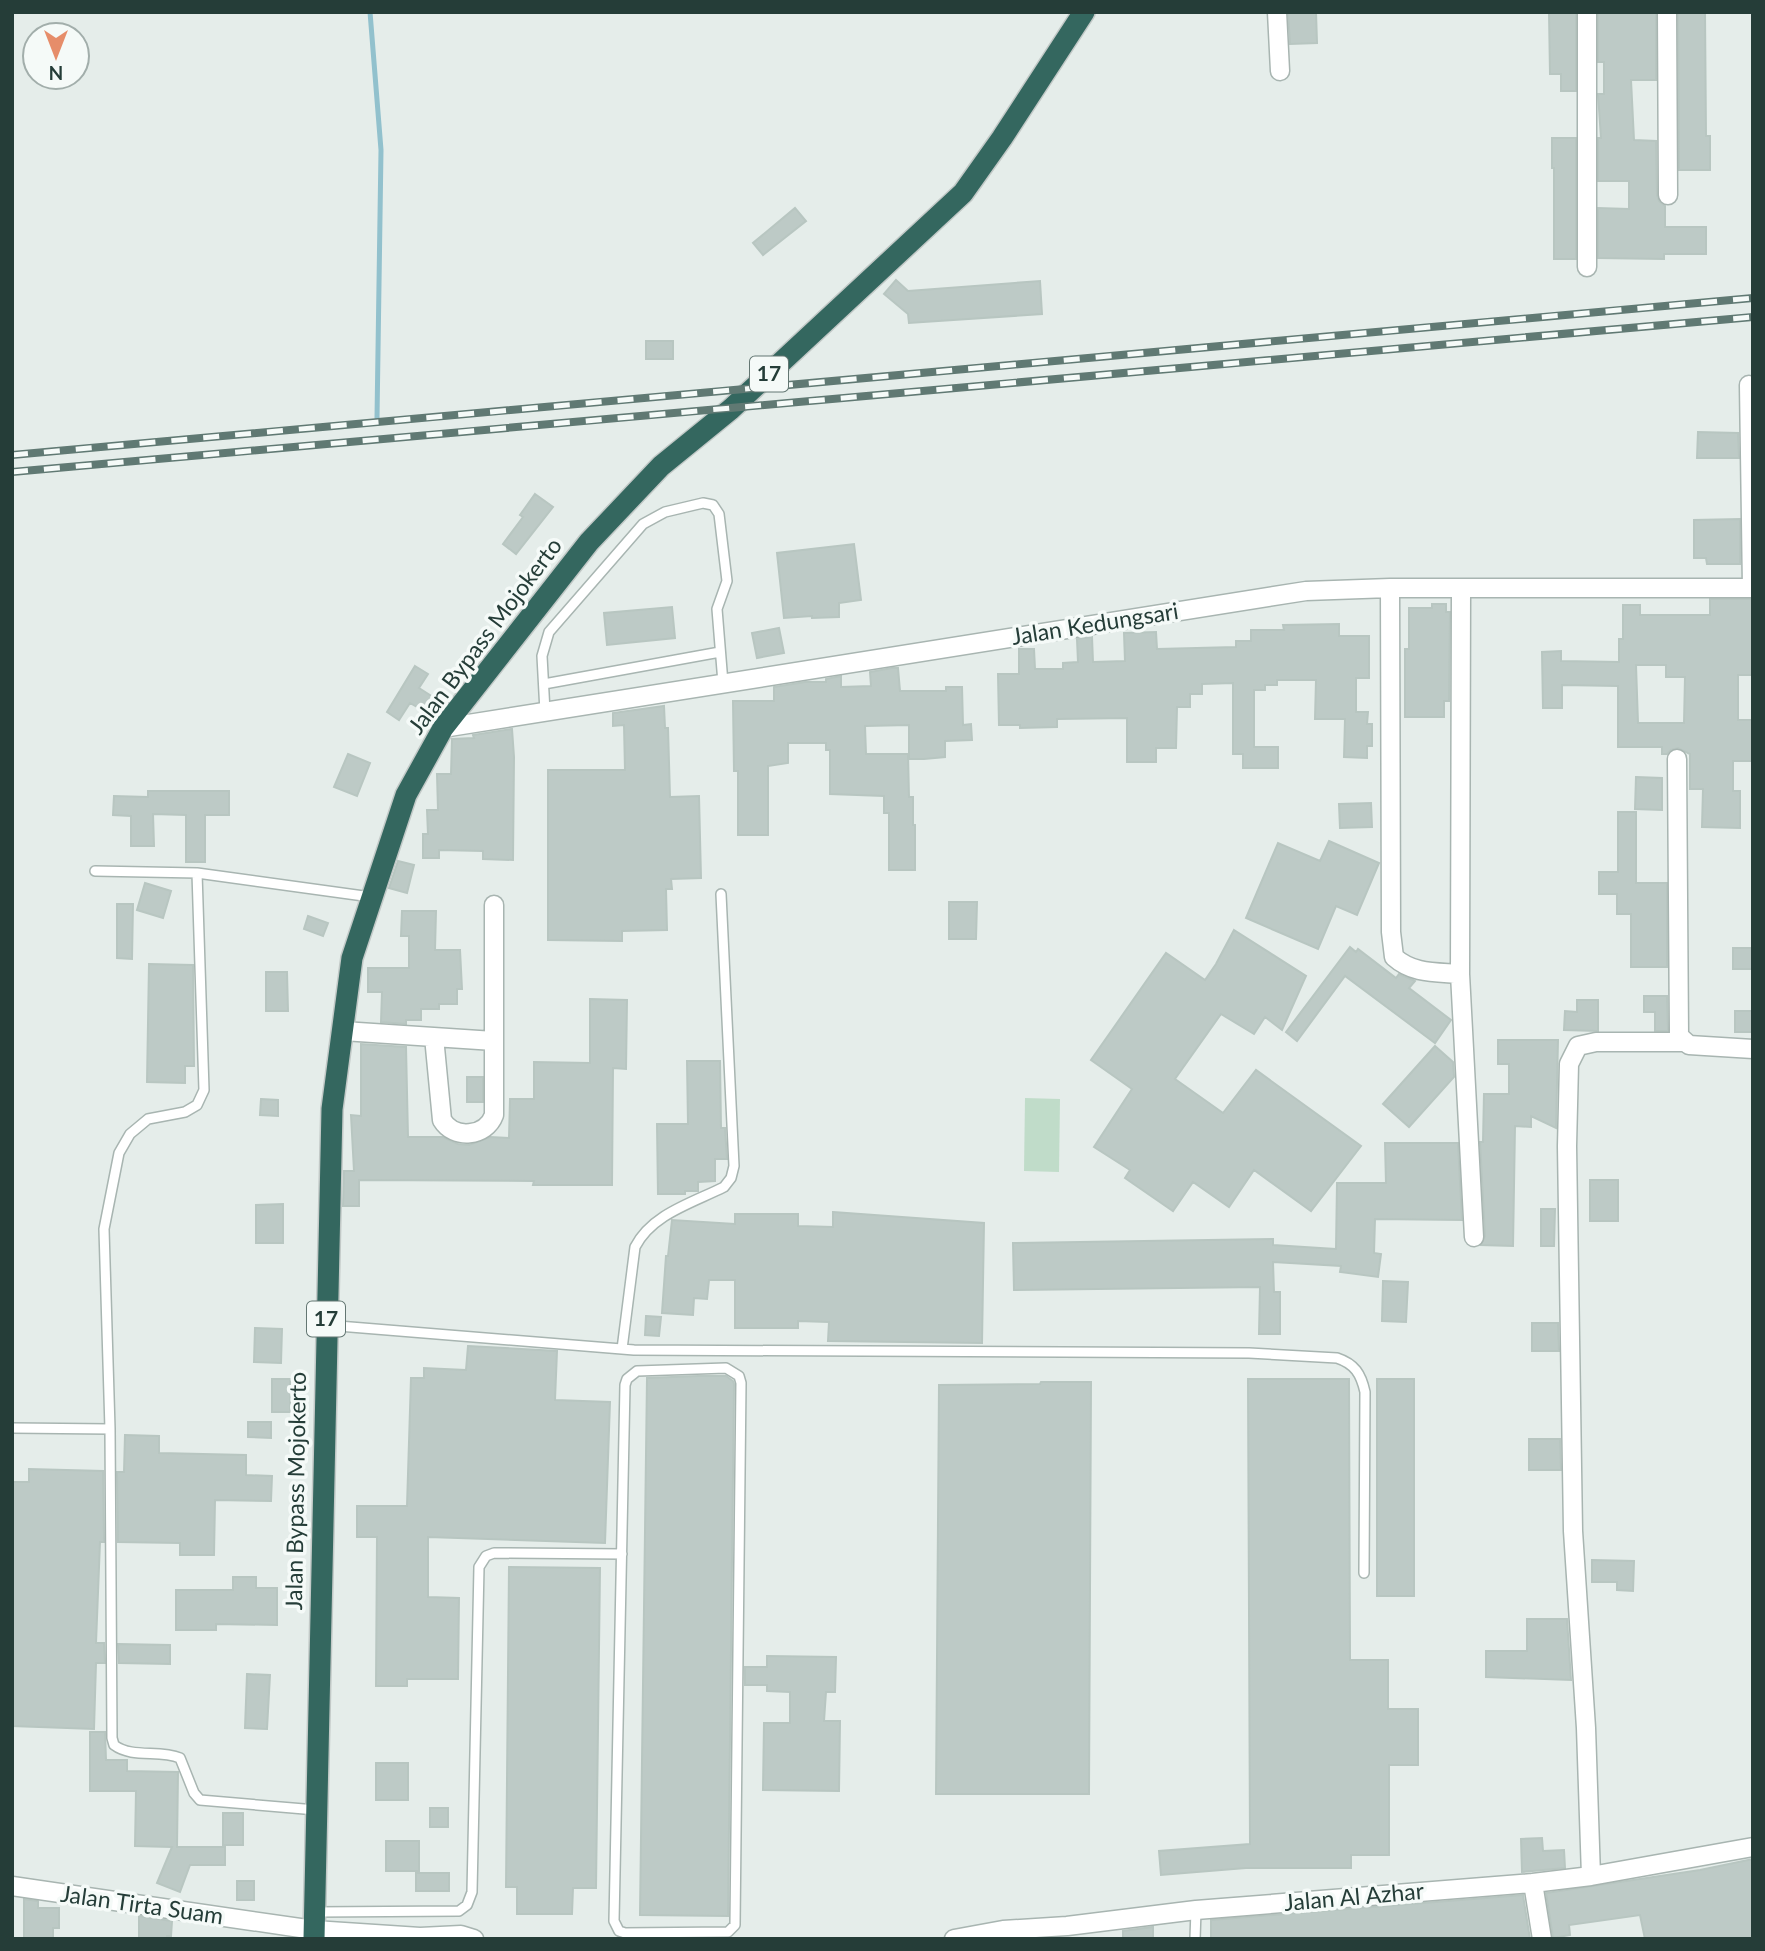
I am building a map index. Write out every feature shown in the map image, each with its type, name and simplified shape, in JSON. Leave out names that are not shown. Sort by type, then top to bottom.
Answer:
[{"type":"highway","name":"Jalan Bypass Mojokerto","points":[[314,1927],[332,1109],[352,958],[406,795],[443,728],[589,542],[661,466],[731,409],[962,193],[1048,70],[1084,12]]},
{"type":"street","points":[[1278,12],[1280,71]]},
{"type":"street","points":[[1587,12],[1587,267]]},
{"type":"street","points":[[1667,12],[1668,195]]},
{"type":"street","points":[[1749,385],[1753,588]]},
{"type":"street","name":"Jalan Kedungsari","points":[[443,728],[1306,591],[1390,588],[1753,588]]},
{"type":"street","points":[[1390,588],[1391,932],[1394,957],[1404,966],[1417,971],[1460,974]]},
{"type":"street","points":[[1461,588],[1460,974],[1474,1237]]},
{"type":"street","points":[[1677,759],[1678,1031],[1683,1042]]},
{"type":"street","points":[[434,1037],[442,1120],[450,1130],[462,1133],[482,1130],[494,1115],[494,905]]},
{"type":"street","points":[[343,1031],[494,1041]]},
{"type":"street","points":[[1591,1875],[1586,1728],[1573,1531],[1567,1146],[1569,1063],[1578,1046],[1595,1042],[1683,1042],[1689,1045],[1753,1049]]},
{"type":"street","name":"Jalan Al Azhar","points":[[954,1939],[1003,1930],[1067,1926],[1196,1910],[1533,1883],[1753,1847]]},
{"type":"street","points":[[1533,1883],[1542,1939]]},
{"type":"street","name":"Jalan Tirta Suam","points":[[12,1886],[314,1927]]},
{"type":"street","points":[[314,1927],[420,1937],[461,1935],[474,1939]]},
{"type":"lane","points":[[545,712],[542,656],[549,632],[643,524],[665,512],[703,503],[713,505],[719,514],[727,581],[717,609],[723,684]]},
{"type":"lane","points":[[544,684],[720,652]]},
{"type":"lane","points":[[95,871],[197,873],[372,898]]},
{"type":"lane","points":[[197,873],[204,1090],[197,1105],[185,1112],[148,1119],[130,1135],[119,1153],[104,1228],[110,1429],[111,1729],[114,1745],[128,1752],[180,1758],[195,1796],[204,1801],[316,1811]]},
{"type":"lane","points":[[621,1349],[635,1247],[643,1233],[654,1222],[724,1187],[731,1178],[734,1166],[721,894]]},
{"type":"lane","points":[[326,1325],[621,1349],[1249,1353],[1337,1358],[1348,1361],[1358,1370],[1365,1392],[1364,1573]]},
{"type":"lane","points":[[726,1368],[733,1371],[739,1376],[741,1383],[735,1925],[728,1932],[625,1933],[620,1931],[614,1921],[621,1554],[626,1379],[637,1371],[726,1368]]},
{"type":"lane","points":[[12,1428],[110,1429]]},
{"type":"lane","points":[[314,1927],[459,1912],[467,1905],[472,1892],[481,1561],[494,1553],[621,1554]]},
{"type":"lane","points":[[1195,1939],[1196,1910]]},
{"type":"green space","points":[[1025,1098],[1060,1099],[1059,1172],[1024,1171]]},
{"type":"building","points":[[1288,12],[1316,12],[1317,43],[1290,44]]},
{"type":"building","points":[[1549,12],[1576,12],[1576,91],[1561,91],[1561,74],[1550,74]]},
{"type":"building","points":[[1598,12],[1656,12],[1656,80],[1631,80],[1634,140],[1656,141],[1657,195],[1665,206],[1665,227],[1706,227],[1706,254],[1664,254],[1664,259],[1598,258],[1598,208],[1629,209],[1629,181],[1598,181],[1598,138],[1601,138],[1598,94],[1604,94],[1604,62],[1598,62]]},
{"type":"building","points":[[1678,12],[1705,12],[1706,136],[1710,136],[1710,170],[1679,170]]},
{"type":"building","points":[[1552,138],[1576,138],[1576,259],[1554,259]]},
{"type":"building","points":[[795,208],[806,221],[763,255],[753,243]]},
{"type":"building","points":[[896,280],[908,291],[1040,281],[1042,314],[909,323],[908,314],[884,294]]},
{"type":"building","points":[[646,341],[673,341],[673,359],[646,359]]},
{"type":"building","points":[[1698,432],[1738,433],[1739,458],[1697,458]]},
{"type":"building","points":[[535,494],[553,507],[516,554],[503,544],[523,517],[520,515]]},
{"type":"building","points":[[1740,519],[1740,564],[1707,564],[1706,558],[1694,558],[1694,520]]},
{"type":"building","points":[[854,544],[861,600],[839,603],[839,617],[784,618],[777,553]]},
{"type":"building","points":[[1710,599],[1753,599],[1753,675],[1738,675],[1738,720],[1753,720],[1753,761],[1733,761],[1733,791],[1740,791],[1740,828],[1702,827],[1703,789],[1690,789],[1690,754],[1678,748],[1662,754],[1662,747],[1618,747],[1618,686],[1562,685],[1562,708],[1543,708],[1542,652],[1561,651],[1561,661],[1619,662],[1619,639],[1623,639],[1623,605],[1640,605],[1640,615],[1710,615]],"holes":[[[1636,665],[1666,665],[1666,677],[1685,677],[1684,723],[1638,723]]]},
{"type":"building","points":[[1432,604],[1446,604],[1446,612],[1450,612],[1449,701],[1444,701],[1444,717],[1405,717],[1405,649],[1409,649],[1409,608],[1432,608]]},
{"type":"building","points":[[672,607],[675,638],[607,645],[604,613]]},
{"type":"building","points":[[1339,624],[1339,636],[1369,636],[1369,678],[1356,678],[1356,712],[1368,712],[1367,724],[1372,724],[1372,746],[1367,746],[1367,758],[1344,757],[1345,719],[1315,719],[1316,680],[1277,680],[1277,685],[1265,685],[1265,690],[1254,690],[1254,747],[1278,747],[1278,768],[1243,768],[1243,754],[1233,754],[1233,683],[1202,684],[1202,694],[1190,694],[1190,707],[1177,707],[1176,748],[1156,748],[1156,762],[1127,762],[1127,718],[1057,719],[1057,727],[1020,728],[1020,725],[999,725],[998,674],[1019,674],[1019,649],[1034,649],[1035,669],[1063,669],[1063,663],[1078,662],[1077,639],[1092,637],[1093,662],[1125,661],[1124,633],[1156,632],[1157,649],[1236,647],[1236,641],[1251,641],[1251,630],[1284,630],[1283,625]]},
{"type":"building","points":[[779,628],[784,653],[757,658],[752,633]]},
{"type":"building","points":[[415,666],[428,674],[419,688],[433,697],[424,711],[410,703],[399,720],[387,712]]},
{"type":"building","points":[[898,668],[900,691],[946,691],[946,687],[962,687],[963,725],[971,724],[972,740],[945,741],[945,757],[924,759],[909,759],[909,725],[865,726],[866,754],[908,754],[909,797],[913,797],[915,825],[915,870],[889,870],[889,813],[884,813],[884,796],[830,794],[830,750],[826,750],[826,743],[788,743],[788,763],[768,766],[768,835],[738,835],[738,771],[734,771],[733,701],[774,701],[774,687],[826,682],[826,679],[841,676],[841,687],[871,686],[870,672]]},
{"type":"building","points":[[664,706],[665,728],[668,728],[670,797],[699,796],[701,878],[671,879],[672,889],[666,889],[667,930],[622,931],[622,941],[548,940],[548,770],[625,770],[624,725],[613,726],[613,713]]},
{"type":"building","points":[[512,729],[513,860],[483,859],[483,851],[439,850],[439,858],[423,858],[423,834],[428,834],[427,810],[438,810],[437,774],[451,774],[452,739],[474,738],[473,735]]},
{"type":"building","points":[[348,754],[370,763],[357,796],[334,787]]},
{"type":"building","points":[[1636,777],[1662,778],[1662,810],[1635,809]]},
{"type":"building","points":[[148,791],[229,791],[229,815],[205,815],[205,862],[186,862],[186,815],[153,814],[154,846],[131,846],[131,816],[113,815],[114,796],[148,797]]},
{"type":"building","points":[[1371,803],[1372,827],[1340,828],[1339,804]]},
{"type":"building","points":[[1618,812],[1636,812],[1636,883],[1667,883],[1667,967],[1631,967],[1631,914],[1617,914],[1617,894],[1599,894],[1599,872],[1618,872]]},
{"type":"building","points":[[1329,841],[1379,863],[1357,915],[1336,906],[1318,949],[1246,918],[1278,843],[1320,861]]},
{"type":"building","points":[[398,861],[414,865],[407,893],[389,888]]},
{"type":"building","points":[[145,883],[171,891],[163,918],[137,910]]},
{"type":"building","points":[[949,902],[977,902],[976,939],[949,939]]},
{"type":"building","points":[[117,904],[133,904],[132,959],[117,958]]},
{"type":"building","points":[[402,911],[436,911],[435,950],[460,950],[462,989],[457,989],[457,1004],[439,1004],[439,1009],[421,1009],[421,1020],[406,1020],[406,1024],[381,1022],[382,992],[368,992],[368,968],[409,968],[409,936],[401,936]]},
{"type":"building","points":[[308,916],[328,923],[323,936],[304,929]]},
{"type":"building","points":[[1234,930],[1306,976],[1282,1030],[1265,1017],[1254,1034],[1221,1014],[1175,1079],[1223,1113],[1256,1070],[1361,1146],[1311,1211],[1254,1170],[1229,1207],[1193,1182],[1173,1211],[1125,1178],[1130,1170],[1094,1147],[1132,1089],[1091,1060],[1166,953],[1205,980]]},
{"type":"building","points":[[1350,947],[1356,952],[1358,949],[1396,978],[1399,974],[1415,981],[1409,988],[1451,1020],[1435,1043],[1345,976],[1297,1041],[1286,1032]]},
{"type":"building","points":[[1733,948],[1753,948],[1753,969],[1733,969]]},
{"type":"building","points":[[149,964],[193,965],[194,1066],[185,1066],[185,1083],[147,1082]]},
{"type":"building","points":[[266,972],[287,972],[288,1011],[266,1011]]},
{"type":"building","points":[[1644,996],[1667,996],[1668,1031],[1655,1031],[1655,1012],[1644,1012]]},
{"type":"building","points":[[590,999],[627,1000],[626,1069],[613,1068],[612,1185],[533,1185],[534,1181],[359,1180],[359,1206],[343,1206],[344,1171],[354,1171],[351,1115],[361,1116],[361,1044],[406,1047],[408,1137],[443,1137],[458,1144],[469,1145],[490,1137],[509,1138],[510,1099],[534,1099],[534,1062],[590,1063]]},
{"type":"building","points":[[1577,1000],[1598,1000],[1598,1031],[1564,1030],[1565,1011],[1577,1012]]},
{"type":"building","points":[[1735,1011],[1753,1011],[1753,1032],[1735,1032]]},
{"type":"building","points":[[1498,1040],[1558,1040],[1556,1128],[1531,1116],[1531,1127],[1515,1126],[1513,1246],[1481,1245],[1485,1236],[1480,1142],[1483,1142],[1484,1094],[1509,1094],[1509,1064],[1498,1064]]},
{"type":"building","points":[[1435,1046],[1453,1062],[1454,1077],[1409,1127],[1383,1104]]},
{"type":"building","points":[[687,1061],[720,1061],[721,1128],[725,1128],[727,1159],[715,1159],[715,1181],[698,1182],[698,1191],[658,1194],[657,1124],[688,1124]]},
{"type":"building","points":[[467,1077],[483,1077],[483,1102],[467,1102]]},
{"type":"building","points":[[261,1099],[278,1100],[278,1116],[260,1115]]},
{"type":"building","points":[[1385,1143],[1458,1143],[1462,1220],[1375,1219],[1374,1253],[1381,1254],[1378,1277],[1340,1272],[1341,1266],[1273,1262],[1274,1292],[1280,1292],[1280,1334],[1259,1334],[1260,1287],[1014,1290],[1013,1243],[1273,1239],[1273,1245],[1336,1249],[1337,1183],[1386,1183]]},
{"type":"building","points":[[1590,1180],[1618,1180],[1618,1221],[1590,1221]]},
{"type":"building","points":[[283,1204],[283,1243],[256,1243],[256,1205]]},
{"type":"building","points":[[1541,1209],[1555,1209],[1554,1246],[1541,1246]]},
{"type":"building","points":[[833,1212],[984,1223],[982,1343],[828,1341],[829,1322],[798,1321],[798,1328],[735,1328],[735,1280],[709,1280],[707,1299],[694,1298],[693,1315],[662,1313],[666,1256],[672,1220],[735,1224],[735,1214],[798,1214],[798,1226],[833,1227]]},
{"type":"building","points":[[1383,1281],[1408,1282],[1406,1322],[1382,1321]]},
{"type":"building","points":[[646,1316],[661,1317],[659,1336],[645,1335]]},
{"type":"building","points":[[1532,1323],[1558,1323],[1559,1351],[1532,1351]]},
{"type":"building","points":[[255,1328],[282,1329],[281,1363],[254,1362]]},
{"type":"building","points":[[468,1346],[557,1351],[555,1400],[610,1402],[605,1543],[428,1537],[428,1597],[459,1598],[458,1679],[407,1679],[407,1686],[376,1686],[377,1537],[357,1537],[357,1506],[407,1506],[411,1378],[424,1378],[424,1368],[466,1370]]},
{"type":"building","points":[[726,1376],[734,1384],[728,1916],[640,1915],[647,1378]]},
{"type":"building","points":[[272,1379],[290,1379],[290,1412],[272,1412]]},
{"type":"building","points":[[1248,1379],[1349,1379],[1350,1660],[1388,1660],[1388,1709],[1418,1709],[1418,1765],[1389,1765],[1389,1855],[1351,1855],[1351,1868],[1246,1868],[1161,1875],[1159,1851],[1250,1844]]},
{"type":"building","points":[[1377,1379],[1414,1379],[1414,1596],[1377,1596]]},
{"type":"building","points":[[1091,1382],[1089,1794],[936,1794],[939,1385]]},
{"type":"building","points":[[248,1422],[271,1422],[271,1438],[248,1437]]},
{"type":"building","points":[[125,1435],[159,1436],[159,1453],[246,1455],[246,1475],[272,1476],[271,1501],[215,1500],[214,1555],[180,1555],[180,1543],[118,1542],[117,1472],[124,1472]]},
{"type":"building","points":[[1529,1439],[1560,1439],[1561,1470],[1529,1470]]},
{"type":"building","points":[[29,1469],[103,1471],[104,1542],[100,1542],[96,1643],[104,1643],[105,1663],[96,1663],[94,1729],[12,1726],[12,1482],[29,1482]]},
{"type":"building","points":[[1592,1560],[1634,1561],[1633,1591],[1617,1590],[1617,1582],[1592,1582]]},
{"type":"building","points":[[509,1567],[600,1568],[596,1888],[573,1888],[572,1914],[517,1914],[517,1887],[506,1887]]},
{"type":"building","points":[[233,1577],[256,1577],[256,1588],[277,1588],[277,1625],[216,1624],[216,1630],[176,1630],[176,1590],[233,1590]]},
{"type":"building","points":[[1527,1619],[1567,1619],[1571,1680],[1486,1677],[1486,1651],[1527,1651]]},
{"type":"building","points":[[118,1644],[170,1645],[170,1664],[119,1663]]},
{"type":"building","points":[[767,1656],[836,1657],[835,1692],[826,1692],[824,1721],[840,1721],[839,1791],[763,1790],[764,1723],[790,1723],[790,1692],[767,1691],[767,1685],[745,1685],[745,1667],[767,1667]]},
{"type":"building","points":[[247,1674],[270,1675],[267,1729],[245,1728]]},
{"type":"building","points":[[90,1732],[105,1732],[106,1760],[127,1760],[127,1771],[178,1772],[177,1847],[225,1847],[225,1865],[190,1865],[180,1892],[157,1883],[172,1847],[135,1846],[136,1791],[90,1791]]},
{"type":"building","points":[[376,1763],[408,1763],[408,1800],[376,1800]]},
{"type":"building","points":[[430,1808],[448,1808],[448,1827],[430,1827]]},
{"type":"building","points":[[223,1813],[243,1813],[243,1845],[223,1845]]},
{"type":"building","points":[[1542,1838],[1543,1851],[1564,1850],[1565,1868],[1522,1872],[1521,1839]]},
{"type":"building","points":[[386,1841],[419,1841],[419,1871],[386,1871]]},
{"type":"building","points":[[1753,1859],[1753,1939],[1645,1939],[1640,1915],[1569,1925],[1570,1935],[1553,1938],[1546,1893],[1700,1870]]},
{"type":"building","points":[[416,1873],[449,1873],[449,1891],[416,1891]]},
{"type":"building","points":[[237,1881],[254,1881],[254,1900],[237,1900]]},
{"type":"building","points":[[1523,1895],[1530,1939],[1211,1939],[1211,1920]]},
{"type":"building","points":[[24,1899],[38,1901],[38,1908],[59,1908],[59,1928],[53,1928],[53,1939],[24,1939]]},
{"type":"building","points":[[139,1916],[172,1921],[171,1936],[167,1936],[167,1939],[139,1939]]},
{"type":"building","points":[[1153,1927],[1153,1939],[1123,1939],[1123,1931]]},
{"type":"waterway","points":[[370,12],[381,150],[377,418]]},
{"type":"railway","points":[[12,455],[1753,298]]},
{"type":"railway","points":[[12,472],[1753,317]]}]
